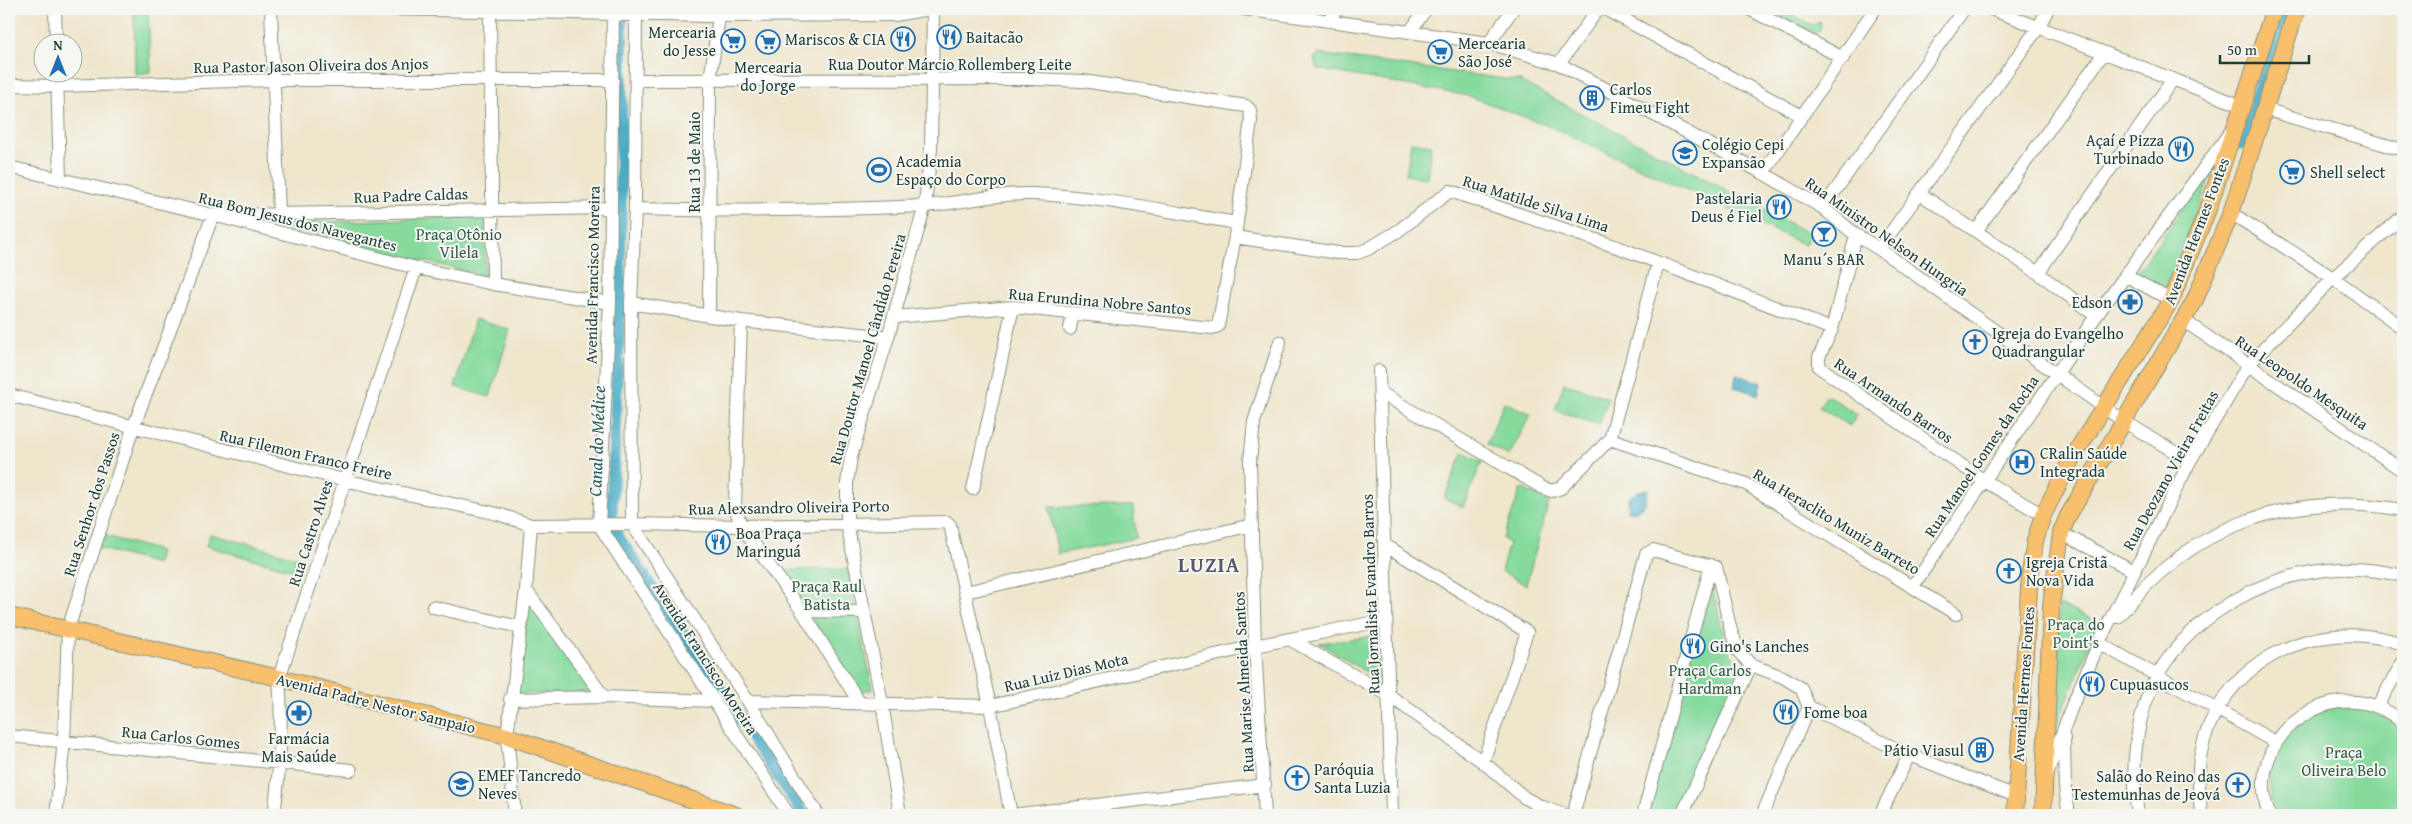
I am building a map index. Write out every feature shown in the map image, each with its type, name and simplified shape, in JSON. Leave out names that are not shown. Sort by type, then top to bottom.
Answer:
[{"type":"main road","name":"Avenida Hermes Fontes","points":[[2042,815],[2051,606],[2061,534],[2068,516],[2194,302],[2231,213],[2297,9]]},
{"type":"main road","name":"Avenida Hermes Fontes","points":[[2015,815],[2030,572],[2034,541],[2043,515],[2071,460],[2171,300],[2208,209],[2270,14]]},
{"type":"main road","name":"Avenida Padre Nestor Sampaio","points":[[9,616],[279,678],[507,736],[736,815]]},
{"type":"street","points":[[54,9],[55,32]]},
{"type":"street","points":[[271,9],[279,214]]},
{"type":"street","points":[[383,9],[490,12],[720,12],[895,15],[931,9]]},
{"type":"street","name":"Rua Doutor Manoel Cândido Pereira","points":[[900,815],[882,703],[847,523],[847,483],[851,457],[894,317],[925,205],[932,150],[931,9]]},
{"type":"street","name":"Rua Ministro Nelson Hungria","points":[[1243,9],[1490,43],[1559,64],[1763,173],[1824,208],[1856,236],[1879,249],[2124,422],[2190,461]]},
{"type":"street","points":[[1328,21],[1337,9]]},
{"type":"street","points":[[1410,33],[1426,9]]},
{"type":"street","points":[[1490,43],[1513,9]]},
{"type":"street","points":[[1559,64],[1598,9]]},
{"type":"street","points":[[1605,9],[1802,116]]},
{"type":"street","points":[[1749,9],[1843,58]]},
{"type":"street","points":[[1763,173],[1875,9]]},
{"type":"street","points":[[1824,208],[1964,9]]},
{"type":"street","points":[[1991,9],[2242,106]]},
{"type":"street","points":[[1879,249],[2038,28],[2048,9]]},
{"type":"street","points":[[490,12],[493,284]]},
{"type":"street","name":"Avenida Francisco Moreira","points":[[613,12],[610,303],[600,524],[789,815]]},
{"type":"street","points":[[630,524],[631,303],[637,80],[636,12]]},
{"type":"street","name":"Rua 13 de Maio","points":[[709,315],[711,211],[710,80],[720,12]]},
{"type":"street","points":[[1976,231],[2104,52]]},
{"type":"street","name":"Rua Doutor Márcio Rollemberg Leite","points":[[637,80],[1033,79],[1083,81],[1246,106],[1250,110],[1251,120],[1237,223]]},
{"type":"street","points":[[2038,273],[2173,79]]},
{"type":"street","name":"Rua Pastor Jason Oliveira dos Anjos","points":[[9,85],[58,86],[273,80],[613,80]]},
{"type":"street","points":[[58,82],[60,179]]},
{"type":"street","points":[[2264,110],[2403,150]]},
{"type":"street","name":"Rua Manoel Gomes da Rocha","points":[[1913,586],[1983,480],[2096,316],[2234,126]]},
{"type":"street","name":"Rua Bom Jesus dos Navegantes","points":[[9,167],[212,215],[416,268],[493,284],[610,303]]},
{"type":"street","name":"Rua Matilde Silva Lima","points":[[1235,237],[1338,253],[1357,253],[1368,249],[1398,231],[1450,191],[1548,223],[1832,329]]},
{"type":"street","points":[[1919,192],[2038,273],[2096,316]]},
{"type":"street","points":[[635,209],[711,211],[925,205],[994,195],[1030,194],[1072,197],[1237,223],[1235,237]]},
{"type":"street","name":"Rua Padre Caldas","points":[[212,215],[610,208]]},
{"type":"street","points":[[2231,213],[2333,278],[2403,328]]},
{"type":"street","name":"Rua Senhor dos Passos","points":[[56,815],[64,741],[68,630],[133,428],[212,215]]},
{"type":"street","name":"Rua Deozano Vieira Freitas","points":[[2043,786],[2072,706],[2134,570],[2190,461],[2248,365],[2333,278],[2403,216]]},
{"type":"street","name":"Rua Armando Barros","points":[[1856,236],[1832,329],[1819,357],[1819,367],[1823,372],[1983,480],[2043,515]]},
{"type":"street","name":"Rua Erundina Nobre Santos","points":[[894,317],[1013,307],[1212,328],[1218,326],[1220,320],[1235,237]]},
{"type":"street","points":[[1381,393],[1543,488],[1552,491],[1561,488],[1610,439],[1658,263]]},
{"type":"street","name":"Rua Castro Alves","points":[[274,815],[280,764],[282,717],[279,678],[416,268]]},
{"type":"street","points":[[2125,275],[2171,300]]},
{"type":"street","points":[[631,303],[741,321],[888,337]]},
{"type":"street","points":[[973,489],[1013,307]]},
{"type":"street","points":[[1070,328],[1073,314]]},
{"type":"street","name":"Rua Leopoldo Mesquita","points":[[2183,320],[2403,471]]},
{"type":"street","points":[[741,321],[735,506],[741,526],[802,611],[859,702]]},
{"type":"street","name":"Rua Marise Almeida Santos","points":[[1265,815],[1265,784],[1256,646],[1250,461],[1254,422],[1280,342]]},
{"type":"street","name":"Rua Jornalista Evandro Barros","points":[[1379,371],[1392,815]]},
{"type":"street","name":"Rua Filemon Franco Freire","points":[[9,395],[344,480],[498,514],[531,525],[600,524]]},
{"type":"street","name":"Rua Heraclito Muniz Barreto","points":[[1610,439],[1746,484],[1956,614]]},
{"type":"street","points":[[2276,742],[2158,675],[2101,639],[2136,594],[2161,571],[2206,540],[2238,522],[2281,510],[2320,504],[2363,505],[2403,510]]},
{"type":"street","name":"Rua Alexsandro Oliveira Porto","points":[[600,524],[741,526],[947,522],[950,525],[966,592]]},
{"type":"street","name":"Avenida Francisco Moreira","points":[[630,524],[748,701],[818,815]]},
{"type":"street","points":[[1252,524],[966,592],[1012,815],[1265,784]]},
{"type":"street","points":[[515,815],[507,736],[510,699],[526,590],[531,525]]},
{"type":"street","points":[[2061,534],[2134,570]]},
{"type":"street","points":[[1385,545],[1527,632],[1484,762]]},
{"type":"street","points":[[1573,815],[1646,554],[1654,550],[1716,567],[1734,643],[1751,665],[1783,677],[1800,688],[1809,707],[1909,755],[2016,796]]},
{"type":"street","points":[[1642,815],[1710,566]]},
{"type":"street","points":[[2138,815],[2134,793],[2135,752],[2143,712],[2158,675],[2180,646],[2205,620],[2235,600],[2268,584],[2303,574],[2338,569],[2375,570],[2403,576]]},
{"type":"street","points":[[526,590],[604,697]]},
{"type":"street","points":[[433,607],[520,627]]},
{"type":"street","points":[[802,611],[864,612]]},
{"type":"street","name":"Rua Luiz Dias Mota","points":[[748,701],[990,706],[1256,646],[1386,620]]},
{"type":"street","points":[[2201,815],[2198,780],[2204,743],[2218,709],[2234,687],[2254,667],[2277,652],[2303,641],[2330,635],[2358,634],[2386,638],[2403,644]]},
{"type":"street","points":[[1291,640],[1390,696],[1484,762],[1525,798],[1564,815]]},
{"type":"street","points":[[2378,707],[2403,662]]},
{"type":"street","points":[[1682,815],[1751,665]]},
{"type":"street","points":[[510,699],[604,697],[715,701]]},
{"type":"street","points":[[2269,815],[2264,803],[2263,782],[2267,762],[2276,742],[2290,724],[2309,711],[2331,704],[2347,703],[2378,707],[2402,720]]},
{"type":"street","points":[[1762,815],[1809,707]]},
{"type":"street","points":[[2064,732],[2065,788],[2069,815]]},
{"type":"street","name":"Rua Carlos Gomes","points":[[9,736],[350,770]]},
{"type":"street","points":[[1880,815],[1909,755]]},
{"type":"green space","points":[[134,9],[148,9],[151,72],[135,74]]},
{"type":"green space","points":[[1766,9],[1780,9],[1812,25],[1821,22],[1820,30],[1814,33]]},
{"type":"green space","points":[[1318,54],[1520,81],[1810,234],[1805,245],[1556,129],[1469,96],[1317,69],[1314,59]]},
{"type":"green space","points":[[1411,142],[1431,145],[1427,178],[1406,175]]},
{"type":"green space","points":[[2217,160],[2172,273],[2164,289],[2137,273]]},
{"type":"green space","name":"Praça Otônio Vilela","points":[[485,216],[485,276],[270,224]]},
{"type":"green space","points":[[475,319],[510,330],[490,397],[455,387]]},
{"type":"green space","points":[[1564,383],[1608,398],[1599,425],[1555,410]]},
{"type":"green space","points":[[1827,395],[1857,414],[1850,426],[1819,407]]},
{"type":"green space","points":[[1504,402],[1531,414],[1509,456],[1487,444]]},
{"type":"green space","points":[[1463,452],[1482,462],[1463,507],[1444,498]]},
{"type":"green space","points":[[1521,488],[1549,502],[1526,585],[1501,571],[1509,543],[1503,539]]},
{"type":"green space","points":[[1133,506],[1136,538],[1058,554],[1049,507]]},
{"type":"green space","points":[[210,534],[304,559],[299,572],[206,546]]},
{"type":"green space","points":[[102,535],[160,551],[157,564],[98,548]]},
{"type":"green space","name":"Praça Raul Batista","points":[[848,569],[873,690],[856,691],[783,570]]},
{"type":"green space","name":"Praça Carlos Hardman","points":[[1709,574],[1727,649],[1745,671],[1681,815],[1644,815]]},
{"type":"green space","points":[[529,603],[595,692],[516,694]]},
{"type":"green space","name":"Praça do Point's","points":[[2059,605],[2099,622],[2053,734]]},
{"type":"green space","points":[[1376,636],[1377,679],[1319,643]]},
{"type":"green space","name":"Praça Oliveira Belo","points":[[2340,706],[2365,707],[2403,728],[2403,815],[2273,815],[2268,773],[2277,746],[2315,713]]},
{"type":"water","points":[[1736,374],[1761,383],[1758,395],[1734,387]]},
{"type":"water","points":[[1648,489],[1645,504],[1635,512],[1627,511],[1628,498],[1638,491]]},
{"type":"waterway","name":"Canal do Médice","points":[[622,9],[620,297],[611,526],[804,815]]},
{"type":"waterway","points":[[2242,144],[2285,9]]},
{"type":"place","name":"Baitacão","points":[[949,37]]},
{"type":"place","name":"Mariscos & CIA","points":[[903,39]]},
{"type":"place","name":"Mercearia do Jesse","points":[[733,41]]},
{"type":"place","name":"Mercearia do Jorge","points":[[768,42]]},
{"type":"place","name":"Mercearia São José","points":[[1440,52]]},
{"type":"place","name":"Carlos Fimeu Fight","points":[[1592,98]]},
{"type":"place","name":"Açaí e Pizza Turbinado","points":[[2181,149]]},
{"type":"place","name":"Colégio Cepi Expansão","points":[[1685,153]]},
{"type":"place","name":"Academia Espaço do Corpo","points":[[879,170]]},
{"type":"place","name":"Shell select","points":[[2292,172]]},
{"type":"place","name":"Pastelaria Deus é Fiel","points":[[1779,207]]},
{"type":"place","name":"Manu´s BAR","points":[[1824,234]]},
{"type":"place","name":"Edson","points":[[2130,302]]},
{"type":"place","name":"Igreja do Evangelho Quadrangular","points":[[1975,342]]},
{"type":"place","name":"CRalin Saúde Integrada","points":[[2022,462]]},
{"type":"place","name":"Boa Praça Maringuá","points":[[718,542]]},
{"type":"place","name":"Igreja Cristã Nova Vida","points":[[2009,571]]},
{"type":"place","name":"Gino's Lanches","points":[[1693,646]]},
{"type":"place","name":"Cupuasucos","points":[[2092,684]]},
{"type":"place","name":"Fome boa","points":[[1786,712]]},
{"type":"place","name":"Farmácia Mais Saúde","points":[[299,713]]},
{"type":"place","name":"Pátio Viasul","points":[[1981,750]]},
{"type":"place","name":"Paróquia Santa Luzia","points":[[1297,778]]},
{"type":"place","name":"EMEF Tancredo Neves","points":[[461,784]]},
{"type":"place","name":"Salão do Reino das Testemunhas de Jeová","points":[[2238,785]]},
{"type":"district","name":"LUZIA","points":[[1209,565]]}]
